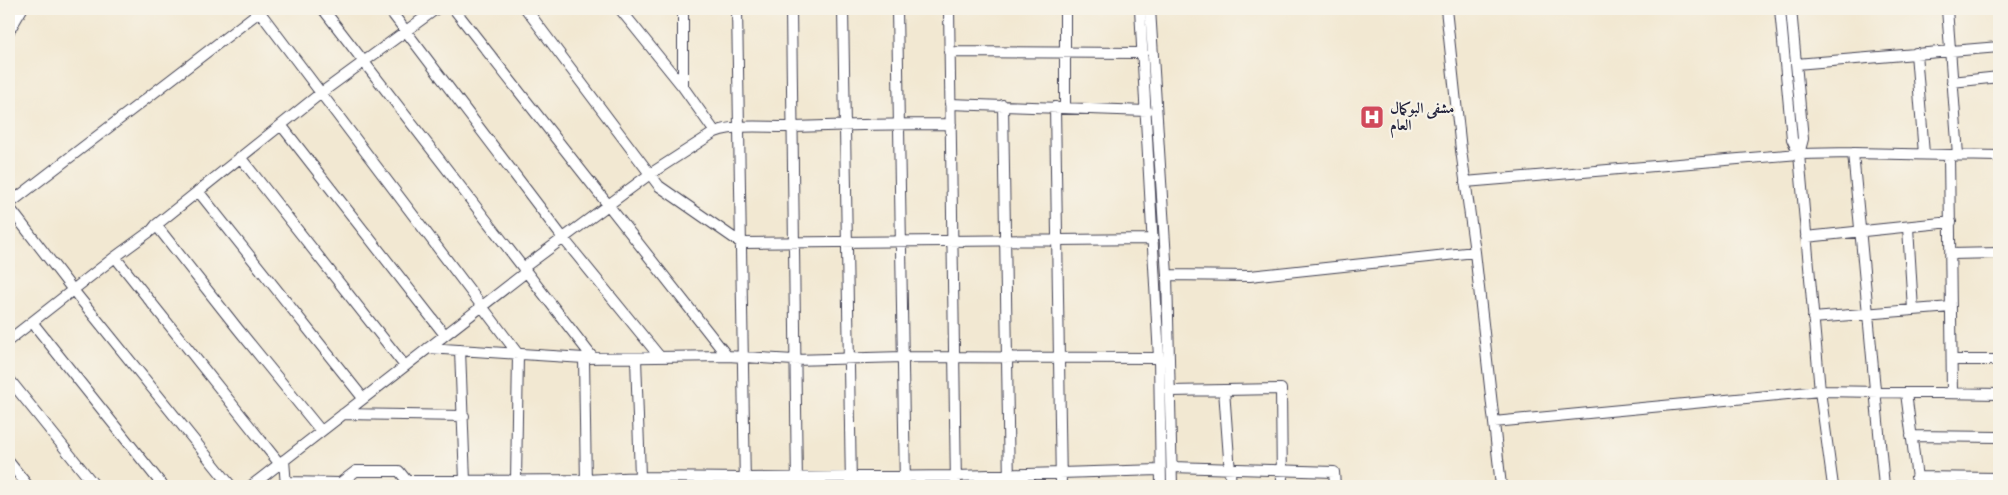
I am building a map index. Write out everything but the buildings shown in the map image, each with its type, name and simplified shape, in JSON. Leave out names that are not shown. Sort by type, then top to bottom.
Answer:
[{"type":"street","points":[[9,31],[22,9]]},
{"type":"street","points":[[323,9],[524,270],[588,358],[586,483]]},
{"type":"street","points":[[389,9],[563,238],[660,357]]},
{"type":"street","points":[[9,340],[152,230],[321,93],[436,9]]},
{"type":"street","points":[[454,9],[728,356]]},
{"type":"street","points":[[526,9],[659,186],[741,243],[1153,239]]},
{"type":"street","points":[[620,9],[683,87],[715,132]]},
{"type":"street","points":[[682,9],[683,87]]},
{"type":"street","points":[[737,9],[745,482]]},
{"type":"street","points":[[791,9],[797,482]]},
{"type":"street","points":[[844,9],[851,482]]},
{"type":"street","points":[[897,9],[905,481]]},
{"type":"street","points":[[949,9],[956,481]]},
{"type":"street","points":[[1061,486],[1057,240],[1060,107],[1065,53],[1065,9]]},
{"type":"street","points":[[1140,9],[1159,358],[1161,486]]},
{"type":"street","points":[[1150,9],[1166,275],[1171,391],[1172,486]]},
{"type":"street","points":[[1446,9],[1501,486]]},
{"type":"street","points":[[1780,9],[1792,139],[1799,154]]},
{"type":"street","points":[[1791,9],[1803,138],[1799,154],[1806,237],[1820,391],[1832,486]]},
{"type":"street","points":[[1947,9],[1952,82],[1953,155],[1951,222],[1952,393]]},
{"type":"street","points":[[231,486],[73,290],[11,200],[261,10],[321,93],[518,354],[516,481]]},
{"type":"street","points":[[1796,64],[1999,47]]},
{"type":"street","points":[[949,52],[1143,53]]},
{"type":"street","points":[[1916,53],[1924,154]]},
{"type":"street","points":[[1952,82],[1999,77]]},
{"type":"street","points":[[950,104],[1147,111]]},
{"type":"street","points":[[1003,105],[1009,486]]},
{"type":"street","points":[[251,486],[482,306],[563,238],[650,174],[715,132],[738,126],[793,127],[846,124],[951,124]]},
{"type":"street","points":[[281,125],[445,335]]},
{"type":"street","points":[[1466,182],[1799,154],[1853,153],[1999,156]]},
{"type":"street","points":[[1853,153],[1884,486]]},
{"type":"street","points":[[240,158],[405,366]]},
{"type":"street","points":[[198,191],[363,398]]},
{"type":"street","points":[[1806,237],[1951,222]]},
{"type":"street","points":[[156,225],[321,430]]},
{"type":"street","points":[[1908,227],[1913,310]]},
{"type":"street","points":[[1166,275],[1250,276],[1475,252]]},
{"type":"street","points":[[1951,254],[1999,253]]},
{"type":"street","points":[[115,257],[281,461],[286,484],[340,483],[356,471],[399,471],[406,480],[586,483],[640,477],[745,482],[956,481],[1009,474],[1160,470]]},
{"type":"street","points":[[1813,318],[1951,307]]},
{"type":"street","points":[[32,322],[163,486]]},
{"type":"street","points":[[428,348],[588,358],[743,356],[794,360],[903,357],[1159,358]]},
{"type":"street","points":[[460,350],[465,481]]},
{"type":"street","points":[[636,358],[640,477]]},
{"type":"street","points":[[1952,360],[1999,360]]},
{"type":"street","points":[[9,379],[94,486]]},
{"type":"street","points":[[1171,391],[1281,389],[1282,486]]},
{"type":"street","points":[[1224,390],[1231,486]]},
{"type":"street","points":[[1494,422],[1820,391],[1999,394]]},
{"type":"street","points":[[1906,393],[1917,482],[1999,478]]},
{"type":"street","points":[[343,414],[464,416]]},
{"type":"street","points":[[1911,436],[1999,437]]},
{"type":"street","points":[[9,462],[28,486]]},
{"type":"street","points":[[1172,467],[1334,472],[1336,486]]},
{"type":"place","name":"مشفى البوكمال العام","points":[[1372,117]]}]
